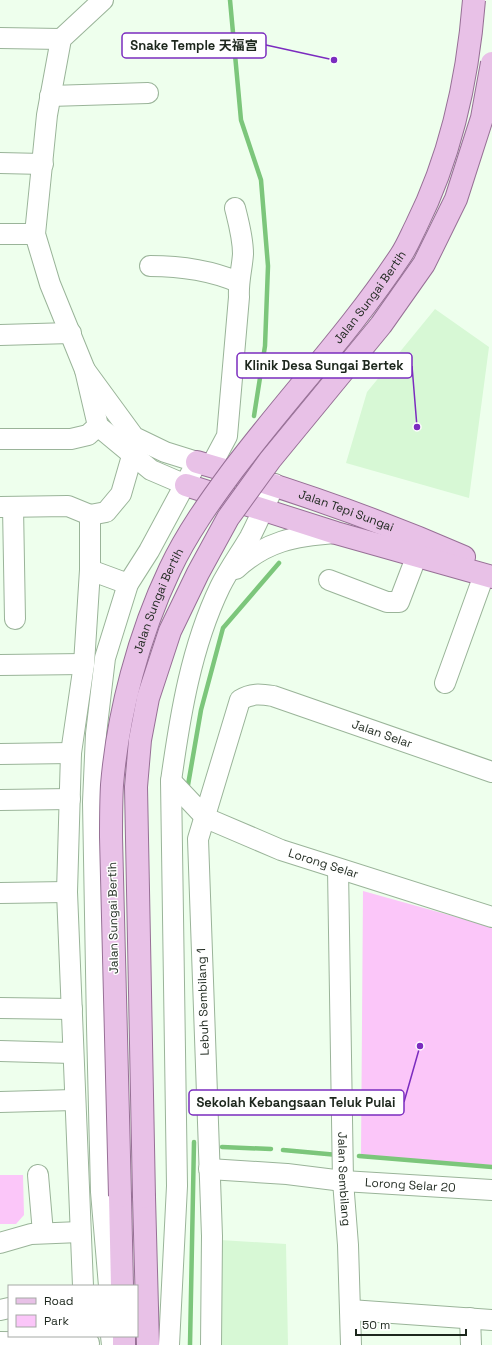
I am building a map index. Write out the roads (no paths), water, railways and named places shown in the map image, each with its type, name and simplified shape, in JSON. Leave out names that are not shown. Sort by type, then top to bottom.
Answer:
[{"type":"main road","name":"Jalan Sungai Bertih","points":[[122,1285],[111,837],[112,786],[118,738],[127,693],[148,624],[170,568],[204,508],[253,444],[359,313],[402,253],[430,198],[455,118],[470,45],[474,0]]},
{"type":"main road","name":"Jalan Sungai Bertih","points":[[148,1345],[136,787],[140,740],[148,698],[170,631],[198,573],[228,518],[270,460],[381,326],[424,264],[456,198],[482,118],[492,63]]},
{"type":"main road","name":"Jalan Tepi Sungai","points":[[204,464],[275,484],[408,533],[489,574]]},
{"type":"main road","name":"Jalan Tepi Sungai","points":[[186,485],[336,533],[489,574]]},
{"type":"street","points":[[103,0],[96,8],[61,38],[50,96],[35,234],[50,284],[85,370],[98,426],[132,456],[151,470],[186,485]]},
{"type":"street","points":[[0,38],[61,38]]},
{"type":"street","points":[[50,96],[148,93]]},
{"type":"street","points":[[0,163],[43,164]]},
{"type":"street","points":[[109,1285],[102,1192],[93,802],[96,734],[105,658],[128,584],[186,485],[227,436],[239,297],[238,282],[243,255],[242,233],[235,208]]},
{"type":"street","points":[[0,234],[35,234]]},
{"type":"street","points":[[150,266],[179,266],[190,270],[222,275],[238,282]]},
{"type":"street","points":[[0,334],[71,333]]},
{"type":"street","points":[[85,370],[134,437],[165,452],[204,464]]},
{"type":"street","points":[[0,439],[70,439],[88,435],[98,426]]},
{"type":"street","points":[[15,619],[6,507],[68,506],[90,515],[106,512],[121,494],[132,456]]},
{"type":"street","points":[[169,1345],[177,1186],[171,782],[177,736],[189,680],[202,635],[220,587],[250,536],[275,484]]},
{"type":"street","points":[[83,1285],[72,1053],[72,1010],[67,892],[71,753],[84,664],[90,570],[90,515]]},
{"type":"street","points":[[220,587],[249,557],[270,545],[301,536],[336,533]]},
{"type":"street","points":[[329,580],[387,602],[399,602],[417,555]]},
{"type":"street","points":[[90,570],[128,584]]},
{"type":"street","points":[[445,683],[489,574]]},
{"type":"street","points":[[0,665],[84,664]]},
{"type":"street","name":"Lebuh Sembilang 1","points":[[211,1345],[212,1236],[198,839],[199,831],[206,818],[240,700],[248,695],[259,694],[273,696]]},
{"type":"street","name":"Jalan Selar","points":[[273,696],[492,772]]},
{"type":"street","points":[[0,754],[71,753]]},
{"type":"street","name":"Lorong Selar","points":[[171,782],[206,818],[281,850],[492,917]]},
{"type":"street","points":[[0,800],[70,799]]},
{"type":"street","name":"Jalan Sembilang","points":[[338,869],[343,1181],[348,1245],[351,1345]]},
{"type":"street","points":[[0,892],[67,892]]},
{"type":"street","points":[[0,1008],[72,1010]]},
{"type":"street","points":[[0,1051],[72,1053]]},
{"type":"street","points":[[0,1102],[74,1100]]},
{"type":"street","name":"Lorong Selar 20","points":[[209,1169],[288,1174],[343,1181],[492,1190]]},
{"type":"street","points":[[38,1175],[43,1233]]},
{"type":"street","points":[[0,1243],[31,1234],[80,1232]]},
{"type":"street","points":[[350,1310],[492,1320]]},
{"type":"street","points":[[470,1318],[471,1345]]},
{"type":"street","points":[[0,1342],[88,1341]]},
{"type":"waterway","points":[[230,0],[241,120],[261,180],[268,266],[265,346],[254,416]]},
{"type":"waterway","points":[[188,785],[201,710],[223,628],[279,563]]},
{"type":"waterway","points":[[190,1345],[194,1142]]},
{"type":"waterway","points":[[222,1147],[271,1149]]},
{"type":"waterway","points":[[283,1150],[338,1155]]},
{"type":"waterway","points":[[359,1156],[492,1167]]},
{"type":"place","name":"Snake Temple 天福宫","points":[[334,60]]},
{"type":"place","name":"Klinik Desa Sungai Bertek","points":[[417,427]]},
{"type":"place","name":"Sekolah Kebangsaan Teluk Pulai","points":[[420,1046]]}]
